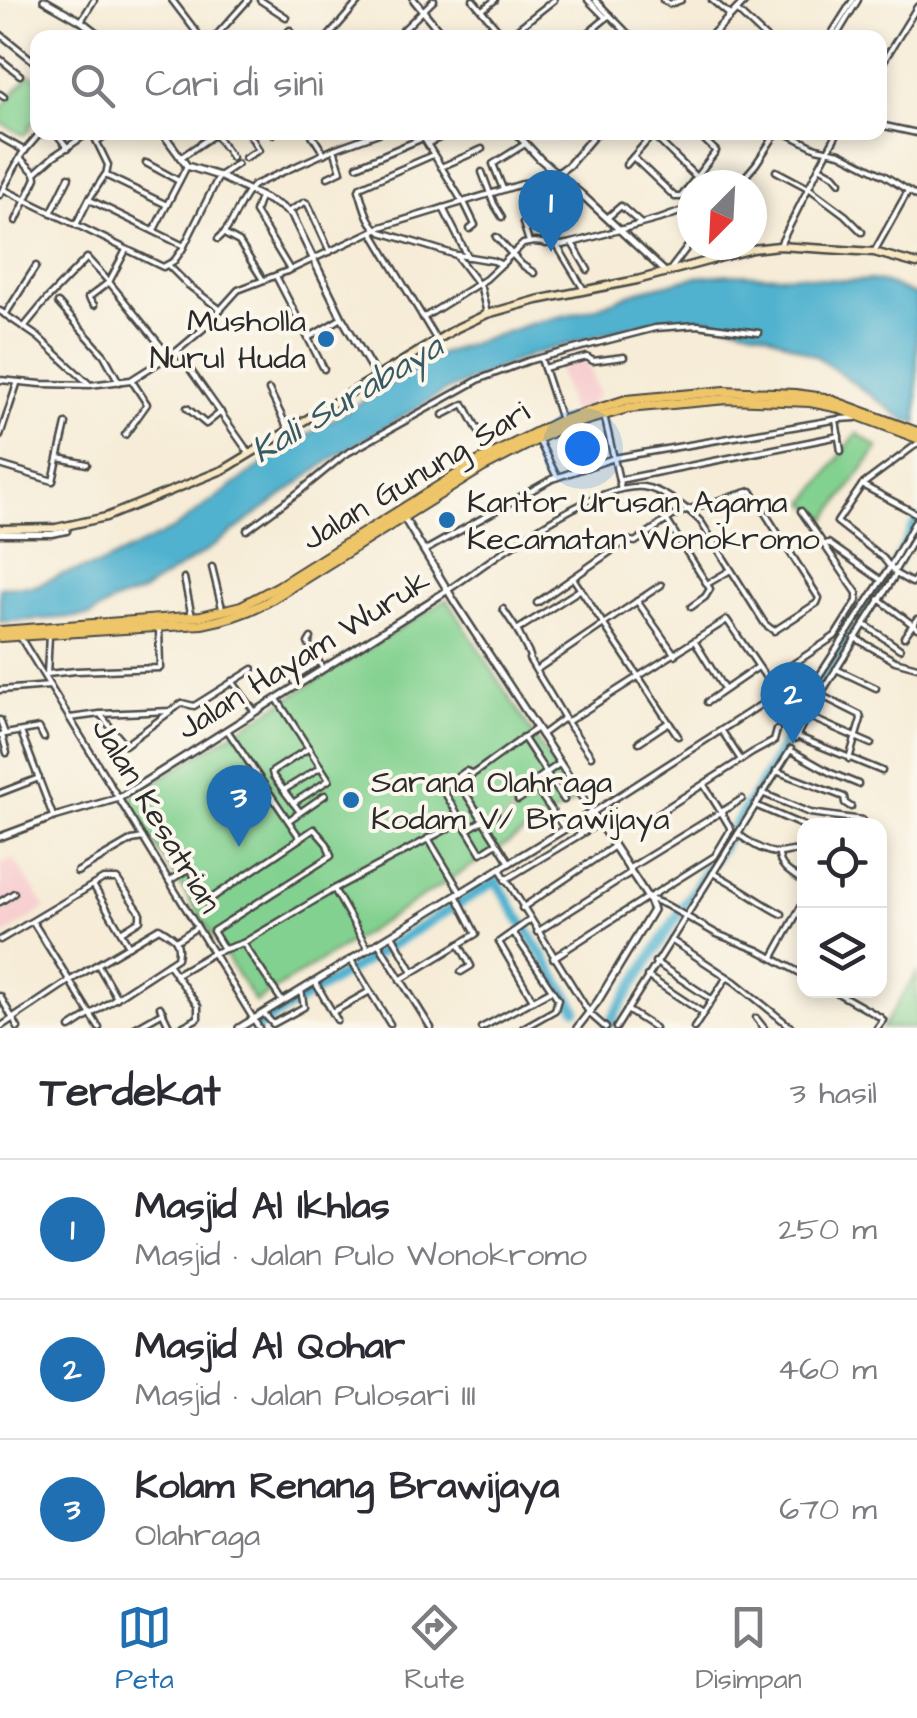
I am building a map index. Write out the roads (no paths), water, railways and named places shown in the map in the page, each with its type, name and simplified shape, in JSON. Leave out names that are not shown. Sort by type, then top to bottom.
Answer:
[{"type":"main road","points":[[767,246],[874,252],[917,264]]},
{"type":"main road","points":[[0,530],[68,526],[124,511],[225,468],[436,339],[487,314],[705,260]]},
{"type":"main road","name":"Jalan Gunung Sari","points":[[401,514],[560,428],[644,397],[725,391],[825,398],[917,438]]},
{"type":"main road","name":"Jalan Gunung Sari","points":[[795,397],[917,438]]},
{"type":"main road","name":"Jalan Gunung Sari","points":[[0,634],[222,621],[257,607],[492,454],[561,420],[603,411]]},
{"type":"main road","name":"Jalan Gunung Sari","points":[[0,634],[50,634],[192,617],[223,612],[280,590]]},
{"type":"street","points":[[44,0],[92,30]]},
{"type":"street","points":[[80,21],[94,0]]},
{"type":"street","points":[[172,0],[195,30]]},
{"type":"street","points":[[221,30],[248,0]]},
{"type":"street","points":[[260,0],[269,2],[286,18]]},
{"type":"street","points":[[334,30],[360,0]]},
{"type":"street","points":[[414,0],[438,30]]},
{"type":"street","points":[[403,30],[434,0]]},
{"type":"street","points":[[473,0],[499,30]]},
{"type":"street","points":[[482,10],[495,0]]},
{"type":"street","points":[[588,0],[623,30]]},
{"type":"street","points":[[595,0],[608,16]]},
{"type":"street","points":[[664,0],[674,4],[681,0]]},
{"type":"street","points":[[712,0],[756,30]]},
{"type":"street","points":[[718,30],[746,0]]},
{"type":"street","points":[[837,30],[856,0]]},
{"type":"street","points":[[515,30],[549,1]]},
{"type":"street","points":[[887,55],[917,6]]},
{"type":"street","points":[[591,30],[608,16]]},
{"type":"street","points":[[0,34],[30,58]]},
{"type":"street","points":[[0,59],[20,75]]},
{"type":"street","points":[[887,127],[917,133]]},
{"type":"street","points":[[0,138],[25,150]]},
{"type":"street","points":[[34,140],[2,192],[160,266],[174,261],[219,176],[237,164]]},
{"type":"street","points":[[62,140],[68,148]]},
{"type":"street","points":[[35,172],[80,140]]},
{"type":"street","points":[[168,140],[187,166],[219,176],[288,211],[376,376]]},
{"type":"street","points":[[180,158],[206,140]]},
{"type":"street","points":[[220,140],[232,158]]},
{"type":"street","points":[[245,158],[259,150],[253,140]]},
{"type":"street","points":[[315,140],[324,154]]},
{"type":"street","points":[[218,239],[254,185],[359,140]]},
{"type":"street","points":[[357,166],[418,140]]},
{"type":"street","points":[[424,140],[475,225],[470,229]]},
{"type":"street","points":[[522,140],[667,271],[677,259]]},
{"type":"street","points":[[0,380],[90,385],[131,380],[168,356],[179,354],[238,290],[374,231],[558,173],[591,140]]},
{"type":"street","points":[[626,165],[647,140]]},
{"type":"street","points":[[660,140],[690,170]]},
{"type":"street","points":[[701,170],[716,150],[705,140]]},
{"type":"street","points":[[751,170],[775,140]]},
{"type":"street","points":[[801,140],[852,159],[916,194]]},
{"type":"street","points":[[779,246],[834,140]]},
{"type":"street","points":[[76,225],[106,175],[108,165],[97,141]]},
{"type":"street","points":[[503,189],[493,164],[525,144]]},
{"type":"street","points":[[328,178],[341,171],[334,149]]},
{"type":"street","points":[[441,166],[482,149]]},
{"type":"street","points":[[433,155],[360,188],[374,231],[436,339]]},
{"type":"street","points":[[633,157],[677,196]]},
{"type":"street","points":[[16,221],[36,178],[20,158]]},
{"type":"street","points":[[146,163],[179,181]]},
{"type":"street","points":[[154,230],[187,166]]},
{"type":"street","points":[[818,167],[840,182]]},
{"type":"street","points":[[776,171],[808,188],[862,232]]},
{"type":"street","points":[[0,172],[10,177]]},
{"type":"street","points":[[482,172],[502,217]]},
{"type":"street","points":[[106,175],[167,205]]},
{"type":"street","points":[[50,212],[69,177]]},
{"type":"street","points":[[544,178],[567,205]]},
{"type":"street","points":[[523,183],[543,213]]},
{"type":"street","points":[[874,252],[908,190]]},
{"type":"street","points":[[529,242],[523,224],[543,213],[555,215],[582,194]]},
{"type":"street","points":[[260,197],[255,212],[290,270]]},
{"type":"street","points":[[89,199],[184,246]]},
{"type":"street","points":[[288,211],[308,203],[330,252]]},
{"type":"street","points":[[606,218],[621,206],[642,224]]},
{"type":"street","points":[[443,208],[468,258]]},
{"type":"street","points":[[423,318],[478,284],[529,242],[572,243],[677,213]]},
{"type":"street","points":[[536,216],[546,231],[546,244]]},
{"type":"street","points":[[374,231],[502,265]]},
{"type":"street","points":[[224,234],[239,242],[263,280]]},
{"type":"street","points":[[496,237],[534,273]]},
{"type":"street","points":[[572,243],[588,270]]},
{"type":"street","points":[[556,245],[584,290]]},
{"type":"street","points":[[94,305],[88,298],[109,282],[126,250]]},
{"type":"street","points":[[456,255],[483,292],[487,314]]},
{"type":"street","points":[[24,327],[84,259],[91,261],[168,356]]},
{"type":"street","points":[[168,265],[188,286],[222,310]]},
{"type":"street","points":[[36,266],[3,313],[90,385]]},
{"type":"street","points":[[276,276],[324,369]]},
{"type":"street","points":[[58,302],[104,355],[119,382]]},
{"type":"street","points":[[308,338],[342,318]]},
{"type":"street","points":[[246,530],[344,456],[480,379],[528,361],[654,328],[697,325],[760,333]]},
{"type":"street","points":[[179,354],[250,454]]},
{"type":"street","points":[[544,368],[587,358],[624,358]]},
{"type":"street","points":[[542,359],[561,420]]},
{"type":"street","points":[[125,435],[147,404],[131,380]]},
{"type":"street","points":[[0,436],[18,382]]},
{"type":"street","points":[[269,390],[288,429]]},
{"type":"street","points":[[443,415],[465,405],[492,454]]},
{"type":"street","points":[[186,408],[206,424],[222,412]]},
{"type":"street","points":[[537,603],[627,540],[635,542],[689,509],[751,491],[819,598],[774,631],[764,624],[689,509],[643,487],[621,489],[603,411]]},
{"type":"street","points":[[424,551],[557,477],[614,458],[866,418]]},
{"type":"street","points":[[836,420],[841,451]]},
{"type":"street","points":[[0,466],[52,482],[66,424]]},
{"type":"street","points":[[619,480],[839,436]]},
{"type":"street","points":[[915,581],[893,570],[837,522],[862,485],[917,438]]},
{"type":"street","points":[[538,439],[557,477]]},
{"type":"street","points":[[59,458],[87,464]]},
{"type":"street","points":[[862,485],[916,524]]},
{"type":"street","name":"Jalan Hayam Wuruk","points":[[0,837],[119,798],[448,590],[563,512],[621,489]]},
{"type":"street","points":[[659,508],[710,589],[706,598],[691,608]]},
{"type":"street","points":[[497,843],[481,853],[442,788],[466,771],[473,774],[523,737],[566,720],[727,620],[767,679],[835,636],[858,601],[857,593],[801,510]]},
{"type":"street","points":[[401,514],[652,910],[590,1014],[577,1028]]},
{"type":"street","points":[[815,692],[836,669],[864,624],[916,524]]},
{"type":"street","points":[[882,770],[796,738],[815,692],[881,580],[893,570],[916,524]]},
{"type":"street","points":[[0,530],[18,528]]},
{"type":"street","points":[[824,544],[881,580]]},
{"type":"street","points":[[212,567],[223,612]]},
{"type":"street","points":[[707,584],[730,570]]},
{"type":"street","points":[[184,578],[192,617]]},
{"type":"street","points":[[573,578],[678,736]]},
{"type":"street","points":[[536,670],[661,585]]},
{"type":"street","points":[[517,630],[581,589]]},
{"type":"street","points":[[879,599],[916,624],[904,637]]},
{"type":"street","points":[[637,601],[675,655]]},
{"type":"street","points":[[503,609],[566,720],[592,756]]},
{"type":"street","points":[[864,624],[900,649]]},
{"type":"street","points":[[50,634],[47,677],[76,670],[160,668],[159,627]]},
{"type":"street","name":"Jalan Kesatrian","points":[[20,636],[256,1024]]},
{"type":"street","points":[[310,638],[308,643],[323,669]]},
{"type":"street","points":[[855,638],[895,661],[917,667]]},
{"type":"street","points":[[695,642],[724,689]]},
{"type":"street","points":[[296,686],[292,678],[318,662]]},
{"type":"street","points":[[708,702],[758,667]]},
{"type":"street","points":[[100,714],[125,745],[182,703],[194,706],[253,668]]},
{"type":"street","points":[[836,669],[876,688]]},
{"type":"street","points":[[232,681],[256,712]]},
{"type":"street","points":[[0,690],[50,686]]},
{"type":"street","points":[[239,1028],[256,1024],[282,1002],[302,994],[776,695],[815,692],[860,714],[849,759]]},
{"type":"street","points":[[277,698],[329,780],[292,802]]},
{"type":"street","points":[[70,718],[172,711]]},
{"type":"street","points":[[807,716],[871,744]]},
{"type":"street","points":[[0,720],[8,754]]},
{"type":"street","points":[[639,742],[670,722]]},
{"type":"street","points":[[2,735],[38,728],[44,738]]},
{"type":"street","points":[[227,730],[300,838]]},
{"type":"street","points":[[654,816],[774,742],[777,730]]},
{"type":"street","points":[[21,732],[54,817]]},
{"type":"street","points":[[722,732],[741,760]]},
{"type":"street","points":[[523,737],[564,800]]},
{"type":"street","points":[[300,812],[272,772],[309,748]]},
{"type":"street","points":[[616,1028],[681,915],[713,873],[790,749],[858,784]]},
{"type":"street","points":[[560,764],[532,783],[565,829]]},
{"type":"street","points":[[284,790],[321,767]]},
{"type":"street","points":[[776,771],[844,797],[851,807]]},
{"type":"street","points":[[0,793],[39,778]]},
{"type":"street","points":[[456,778],[510,863]]},
{"type":"street","points":[[553,958],[715,856],[731,828],[703,784]]},
{"type":"street","points":[[518,800],[536,788]]},
{"type":"street","points":[[762,793],[810,813],[847,818]]},
{"type":"street","points":[[289,820],[325,795]]},
{"type":"street","points":[[537,932],[742,799]]},
{"type":"street","points":[[755,805],[797,823]]},
{"type":"street","points":[[467,830],[496,814]]},
{"type":"street","points":[[176,975],[213,953],[243,943],[462,820]]},
{"type":"street","points":[[506,880],[598,824]]},
{"type":"street","points":[[169,881],[190,868],[206,902],[314,829],[327,844],[331,856],[213,931],[224,948]]},
{"type":"street","points":[[738,834],[757,846],[780,853],[797,848]]},
{"type":"street","points":[[77,872],[132,840],[143,838]]},
{"type":"street","points":[[400,980],[476,934],[428,838]]},
{"type":"street","points":[[522,908],[613,847]]},
{"type":"street","points":[[780,853],[779,861],[797,877]]},
{"type":"street","points":[[500,869],[522,908],[525,923],[537,932],[590,1014],[606,1027]]},
{"type":"street","points":[[713,873],[782,914]]},
{"type":"street","points":[[0,940],[103,879],[117,879],[140,912],[140,920],[121,932]]},
{"type":"street","points":[[93,885],[129,946]]},
{"type":"street","points":[[334,889],[368,949]]},
{"type":"street","points":[[0,902],[14,893]]},
{"type":"street","points":[[647,898],[797,971]]},
{"type":"street","points":[[773,958],[800,908]]},
{"type":"street","points":[[32,921],[99,1028]]},
{"type":"street","points":[[525,923],[499,942],[533,1000]]},
{"type":"street","points":[[176,941],[197,926]]},
{"type":"street","points":[[0,1026],[160,928],[174,936],[180,947],[178,958],[70,1028]]},
{"type":"street","points":[[514,932],[558,999],[555,1010],[523,1028]]},
{"type":"street","points":[[393,937],[413,972]]},
{"type":"street","points":[[670,939],[792,1028]]},
{"type":"street","points":[[243,943],[282,1002]]},
{"type":"street","points":[[458,944],[471,966],[462,972]]},
{"type":"street","points":[[379,946],[430,1028]]},
{"type":"street","points":[[352,962],[390,1024]]},
{"type":"street","points":[[655,962],[711,999]]},
{"type":"street","points":[[98,964],[117,998]]},
{"type":"street","points":[[168,964],[198,1006],[198,1018],[180,1028]]},
{"type":"street","points":[[647,976],[703,1013]]},
{"type":"street","points":[[694,1028],[727,977]]},
{"type":"street","points":[[316,984],[337,1020]]},
{"type":"street","points":[[481,1028],[552,990]]},
{"type":"street","points":[[333,1012],[370,991]]},
{"type":"street","points":[[267,1017],[273,1024],[304,1006],[302,994]]},
{"type":"street","points":[[0,996],[18,1028]]},
{"type":"street","points":[[848,998],[883,1020],[877,1028]]},
{"type":"street","points":[[136,1028],[162,1010],[170,1028]]},
{"type":"street","points":[[627,1010],[655,1028]]},
{"type":"street","points":[[756,1018],[764,1028]]},
{"type":"water","name":"Kali Surabaya","points":[[732,274],[872,280],[917,296],[917,424],[902,418],[816,356],[763,332],[708,319],[632,326],[530,355],[445,391],[333,458],[211,548],[140,593],[113,602],[90,616],[0,622],[0,587],[35,586],[101,564],[173,529],[281,451],[440,354],[530,324],[592,309],[635,292],[695,277]]},
{"type":"waterway","points":[[606,1028],[762,783],[801,711],[890,574],[917,521]]},
{"type":"waterway","points":[[255,1028],[496,881],[576,1009]]},
{"type":"tunnel","points":[[496,814],[517,800]]},
{"type":"place","name":"Masjid Al Ikhlas","points":[[551,252]]},
{"type":"place","name":"Musholla Nurul Huda","points":[[326,339]]},
{"type":"place","name":"Kantor Urusan Agama Kecamatan Wonokromo","points":[[447,520]]},
{"type":"place","name":"Masjid Al Qohar","points":[[793,744]]},
{"type":"place","name":"Sarana Olahraga Kodam V/ Brawijaya","points":[[351,800]]},
{"type":"place","name":"Kolam Renang Brawijaya","points":[[239,847]]}]
